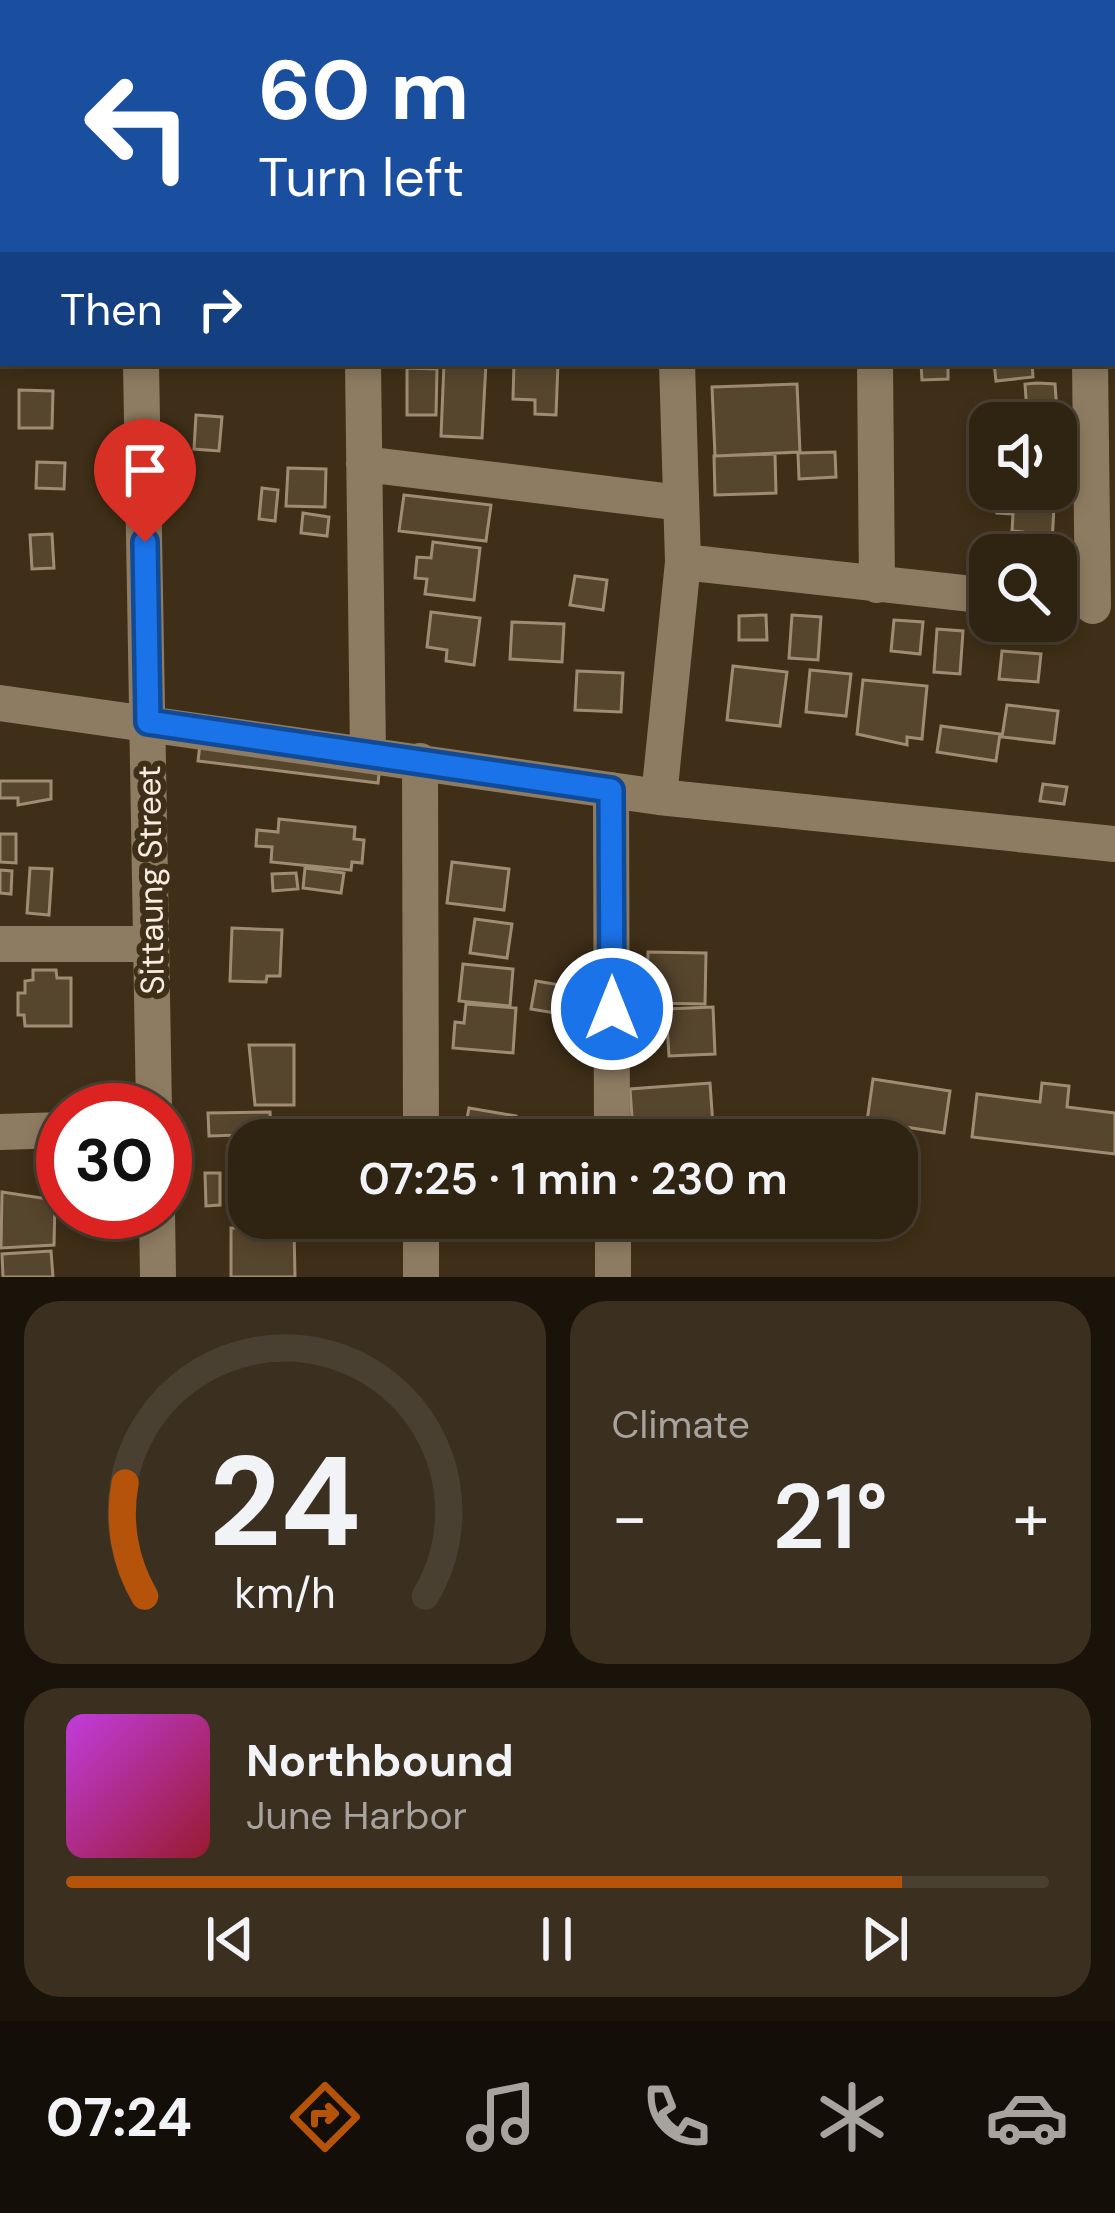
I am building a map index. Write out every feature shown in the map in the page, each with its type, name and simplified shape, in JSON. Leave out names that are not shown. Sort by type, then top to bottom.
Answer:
[{"type":"street","name":"Sittaung Street","points":[[141,366],[154,1083]]},
{"type":"street","points":[[363,366],[368,753]]},
{"type":"street","points":[[659,797],[683,562],[677,366]]},
{"type":"street","points":[[875,366],[877,585]]},
{"type":"street","points":[[1090,366],[1104,607]]},
{"type":"street","points":[[364,464],[681,503]]},
{"type":"street","points":[[683,562],[969,594]]},
{"type":"street","points":[[0,703],[659,797],[1115,844]]},
{"type":"street","points":[[420,761],[421,1119]]},
{"type":"street","points":[[611,790],[612,1119]]},
{"type":"street","points":[[0,944],[151,944]]},
{"type":"street","points":[[0,1132],[36,1131]]},
{"type":"street","points":[[157,1239],[158,1277]]},
{"type":"street","points":[[421,1239],[421,1277]]},
{"type":"street","points":[[613,1239],[613,1277]]},
{"type":"building","points":[[444,366],[486,366],[482,438],[441,436]]},
{"type":"building","points":[[514,366],[558,366],[556,415],[535,414],[535,400],[513,399]]},
{"type":"building","points":[[921,366],[948,366],[948,379],[922,380]]},
{"type":"building","points":[[994,366],[1032,366],[1033,377],[996,381]]},
{"type":"building","points":[[407,368],[437,369],[436,415],[407,415]]},
{"type":"building","points":[[797,384],[800,452],[715,456],[712,387]]},
{"type":"building","points":[[1025,384],[1055,384],[1056,402],[1026,402]]},
{"type":"building","points":[[19,390],[53,391],[52,428],[19,428]]},
{"type":"building","points":[[196,415],[222,417],[219,451],[194,449]]},
{"type":"building","points":[[835,452],[836,477],[799,479],[798,453]]},
{"type":"building","points":[[775,454],[776,493],[715,495],[714,456]]},
{"type":"building","points":[[37,462],[65,463],[64,489],[36,488]]},
{"type":"building","points":[[288,468],[326,469],[325,507],[286,506]]},
{"type":"building","points":[[262,488],[278,490],[275,521],[259,519]]},
{"type":"building","points":[[404,495],[491,505],[486,541],[399,531]]},
{"type":"building","points":[[1054,510],[1052,534],[1012,531],[1013,514],[997,513]]},
{"type":"building","points":[[303,513],[329,517],[327,536],[301,533]]},
{"type":"building","points":[[52,534],[54,568],[32,569],[30,535]]},
{"type":"building","points":[[433,542],[480,548],[474,600],[425,594],[427,579],[415,578],[417,557],[431,558]]},
{"type":"building","points":[[575,576],[607,580],[603,610],[570,605]]},
{"type":"building","points":[[431,612],[480,618],[474,665],[446,661],[447,650],[427,647]]},
{"type":"building","points":[[766,615],[767,640],[739,640],[739,616]]},
{"type":"building","points":[[792,615],[821,617],[818,660],[789,658]]},
{"type":"building","points":[[894,620],[923,622],[920,654],[891,651]]},
{"type":"building","points":[[512,622],[564,624],[562,662],[510,659]]},
{"type":"building","points":[[937,629],[963,631],[960,674],[934,672]]},
{"type":"building","points":[[1002,651],[1041,654],[1038,682],[999,679]]},
{"type":"building","points":[[733,666],[787,672],[780,726],[727,720]]},
{"type":"building","points":[[810,670],[851,674],[846,716],[806,712]]},
{"type":"building","points":[[577,671],[623,673],[621,712],[575,710]]},
{"type":"building","points":[[863,680],[927,686],[922,739],[907,737],[907,745],[857,734]]},
{"type":"building","points":[[1007,705],[1058,711],[1054,743],[1002,737]]},
{"type":"building","points":[[941,726],[1000,734],[996,761],[937,752]]},
{"type":"building","points":[[200,744],[380,766],[378,783],[198,761]]},
{"type":"building","points":[[0,781],[51,781],[51,799],[18,805],[18,798],[0,798]]},
{"type":"building","points":[[1043,784],[1067,787],[1064,804],[1040,801]]},
{"type":"building","points":[[279,819],[355,827],[354,839],[364,840],[362,863],[352,862],[351,870],[271,862],[272,847],[256,846],[257,830],[278,832]]},
{"type":"building","points":[[0,834],[16,834],[16,863],[0,862]]},
{"type":"building","points":[[452,862],[509,869],[504,910],[447,903]]},
{"type":"building","points":[[30,868],[52,869],[49,915],[27,913]]},
{"type":"building","points":[[305,868],[344,873],[341,893],[303,888]]},
{"type":"building","points":[[0,870],[12,871],[11,894],[0,893]]},
{"type":"building","points":[[296,873],[298,889],[273,891],[272,874]]},
{"type":"building","points":[[475,919],[512,924],[507,958],[470,953]]},
{"type":"building","points":[[232,928],[282,930],[280,976],[267,976],[266,982],[230,981]]},
{"type":"building","points":[[648,952],[706,953],[705,1004],[647,1003]]},
{"type":"building","points":[[463,964],[513,969],[510,1006],[459,1001]]},
{"type":"building","points":[[33,970],[56,970],[57,978],[71,978],[71,1026],[25,1026],[24,1015],[18,1015],[18,993],[25,993],[25,981],[33,980]]},
{"type":"building","points":[[536,981],[566,986],[561,1014],[531,1009]]},
{"type":"building","points":[[466,1004],[516,1008],[513,1053],[453,1048],[455,1022],[464,1023]]},
{"type":"building","points":[[713,1007],[715,1054],[669,1056],[666,1009]]},
{"type":"building","points":[[249,1045],[294,1045],[294,1105],[255,1105]]},
{"type":"building","points":[[873,1079],[950,1091],[944,1133],[918,1129],[918,1119],[867,1119]]},
{"type":"building","points":[[710,1083],[713,1119],[632,1119],[630,1089]]},
{"type":"building","points":[[1042,1083],[1069,1086],[1067,1107],[1115,1113],[1115,1154],[972,1137],[977,1094],[1040,1102]]},
{"type":"building","points":[[469,1108],[516,1116],[516,1119],[467,1119]]},
{"type":"building","points":[[270,1112],[270,1119],[228,1119],[228,1135],[209,1136],[208,1113]]},
{"type":"building","points":[[205,1173],[220,1173],[220,1205],[206,1206]]},
{"type":"building","points":[[2,1192],[36,1197],[36,1239],[54,1239],[54,1245],[1,1248]]},
{"type":"building","points":[[231,1239],[294,1239],[295,1277],[231,1277]]},
{"type":"building","points":[[51,1251],[53,1277],[3,1277],[2,1254]]},
{"type":"route","points":[[145,542],[148,722],[611,790],[612,1009]]}]
